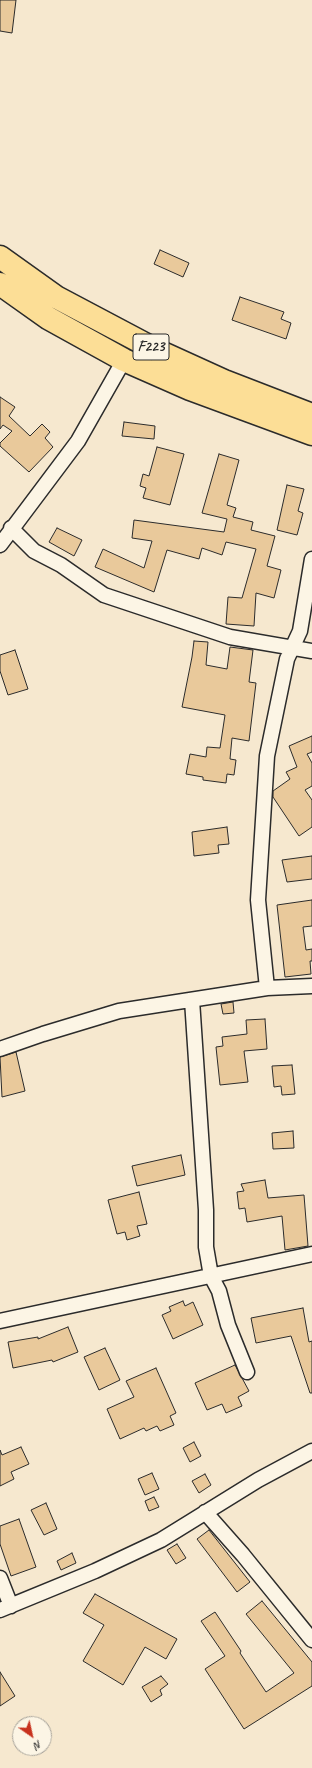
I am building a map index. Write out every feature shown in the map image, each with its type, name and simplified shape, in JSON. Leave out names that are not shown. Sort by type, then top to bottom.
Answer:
[{"type":"main road","name":"F223","points":[[0,257],[56,297],[158,351],[224,381],[312,415]]},
{"type":"main road","name":"F223","points":[[0,284],[48,318],[124,360],[190,389],[312,434]]},
{"type":"street","points":[[1,543],[78,441],[124,360]]},
{"type":"street","points":[[11,528],[34,551],[60,565],[104,595],[230,637],[312,651]]},
{"type":"street","points":[[267,988],[258,900],[267,756],[286,659],[300,631],[312,559]]},
{"type":"street","points":[[0,1049],[119,1011],[267,988],[312,986]]},
{"type":"street","points":[[192,1000],[206,1210],[206,1247],[211,1276],[219,1291],[228,1325],[247,1372]]},
{"type":"street","points":[[0,1321],[312,1254]]},
{"type":"street","points":[[0,1578],[5,1608],[95,1571],[151,1544],[258,1480],[312,1451]]},
{"type":"street","points":[[205,1512],[243,1555],[312,1640]]},
{"type":"building","points":[[0,0],[16,0],[12,33],[0,31]]},
{"type":"building","points":[[160,250],[189,263],[183,277],[154,264]]},
{"type":"building","points":[[240,297],[284,312],[281,319],[291,323],[286,339],[232,320]]},
{"type":"building","points":[[0,397],[15,407],[9,416],[30,436],[42,424],[50,432],[45,438],[53,447],[29,472],[0,446],[0,443],[12,431],[3,425],[0,429]]},
{"type":"building","points":[[124,422],[155,426],[154,439],[122,436]]},
{"type":"building","points":[[157,447],[184,454],[170,505],[143,498],[146,488],[140,486],[143,474],[149,476]]},
{"type":"building","points":[[219,454],[239,460],[227,505],[236,508],[233,517],[253,522],[251,530],[275,536],[267,566],[281,570],[274,598],[256,593],[254,626],[226,624],[228,597],[242,598],[256,549],[226,542],[222,555],[202,548],[199,559],[167,550],[154,592],[95,567],[103,549],[144,568],[152,541],[132,538],[134,520],[224,532],[227,519],[202,513]]},
{"type":"building","points":[[287,485],[304,489],[298,511],[303,513],[297,535],[277,530]]},
{"type":"building","points":[[57,528],[82,540],[74,556],[49,542]]},
{"type":"building","points":[[194,641],[208,642],[206,665],[227,669],[230,647],[253,650],[249,682],[256,683],[249,741],[232,738],[230,759],[236,760],[234,775],[227,774],[226,783],[203,780],[203,777],[186,774],[190,754],[206,757],[207,747],[220,748],[225,715],[182,707]]},
{"type":"building","points":[[15,650],[28,689],[8,695],[0,671],[0,655]]},
{"type":"building","points":[[312,736],[312,752],[307,754],[312,763],[312,786],[305,790],[312,800],[312,827],[299,836],[273,797],[273,791],[290,779],[286,772],[297,767],[289,746]]},
{"type":"building","points":[[227,827],[229,844],[218,845],[219,853],[194,856],[192,832]]},
{"type":"building","points":[[312,856],[312,879],[287,882],[282,860]]},
{"type":"building","points":[[312,900],[312,926],[303,927],[306,950],[312,949],[312,961],[310,961],[311,974],[285,977],[277,905]]},
{"type":"building","points":[[233,1002],[234,1013],[223,1014],[221,1004]]},
{"type":"building","points":[[265,1019],[267,1049],[244,1051],[248,1082],[220,1085],[216,1047],[223,1046],[222,1037],[247,1034],[246,1020]]},
{"type":"building","points":[[16,1052],[25,1091],[2,1097],[0,1057]]},
{"type":"building","points":[[292,1065],[295,1094],[282,1095],[281,1086],[274,1087],[272,1066]]},
{"type":"building","points":[[293,1131],[294,1148],[273,1149],[272,1133]]},
{"type":"building","points":[[181,1155],[185,1175],[137,1186],[132,1166]]},
{"type":"building","points":[[265,1180],[268,1198],[304,1195],[308,1246],[285,1250],[282,1216],[247,1222],[245,1208],[239,1209],[237,1192],[244,1191],[241,1184]]},
{"type":"building","points":[[139,1192],[147,1224],[137,1226],[140,1236],[127,1240],[125,1232],[117,1234],[108,1200]]},
{"type":"building","points":[[183,1301],[185,1306],[193,1302],[203,1325],[173,1339],[162,1315],[171,1311],[169,1307]]},
{"type":"building","points":[[303,1308],[309,1342],[312,1341],[312,1393],[310,1393],[291,1336],[256,1343],[251,1318]]},
{"type":"building","points":[[68,1327],[78,1352],[53,1362],[52,1360],[13,1368],[8,1342],[38,1337],[38,1339]]},
{"type":"building","points":[[105,1348],[120,1380],[99,1390],[84,1357]]},
{"type":"building","points":[[235,1365],[249,1391],[238,1397],[242,1406],[226,1413],[222,1404],[207,1410],[195,1383]]},
{"type":"building","points":[[156,1368],[176,1413],[170,1416],[174,1425],[160,1431],[157,1426],[146,1431],[144,1428],[120,1439],[107,1409],[134,1397],[126,1381]]},
{"type":"building","points":[[194,1442],[201,1456],[190,1462],[183,1448]]},
{"type":"building","points":[[21,1447],[29,1464],[11,1472],[14,1479],[0,1486],[0,1450],[2,1455]]},
{"type":"building","points":[[152,1473],[159,1489],[145,1495],[138,1479]]},
{"type":"building","points":[[205,1474],[211,1485],[199,1493],[192,1481]]},
{"type":"building","points":[[154,1497],[159,1507],[149,1511],[145,1501]]},
{"type":"building","points":[[46,1503],[57,1529],[44,1535],[31,1510]]},
{"type":"building","points":[[19,1519],[36,1567],[11,1576],[0,1544],[0,1526]]},
{"type":"building","points":[[209,1530],[250,1582],[237,1592],[197,1539]]},
{"type":"building","points":[[177,1544],[186,1558],[176,1564],[167,1550]]},
{"type":"building","points":[[72,1553],[76,1563],[61,1570],[57,1561]]},
{"type":"building","points":[[95,1594],[177,1639],[166,1659],[145,1647],[123,1685],[83,1661],[104,1625],[83,1613]]},
{"type":"building","points":[[262,1601],[312,1662],[312,1686],[244,1729],[205,1669],[225,1656],[201,1621],[215,1612],[266,1692],[294,1673],[246,1614]]},
{"type":"building","points":[[0,1672],[15,1696],[0,1706]]},
{"type":"building","points":[[161,1676],[168,1684],[160,1690],[162,1695],[151,1702],[142,1687]]}]
